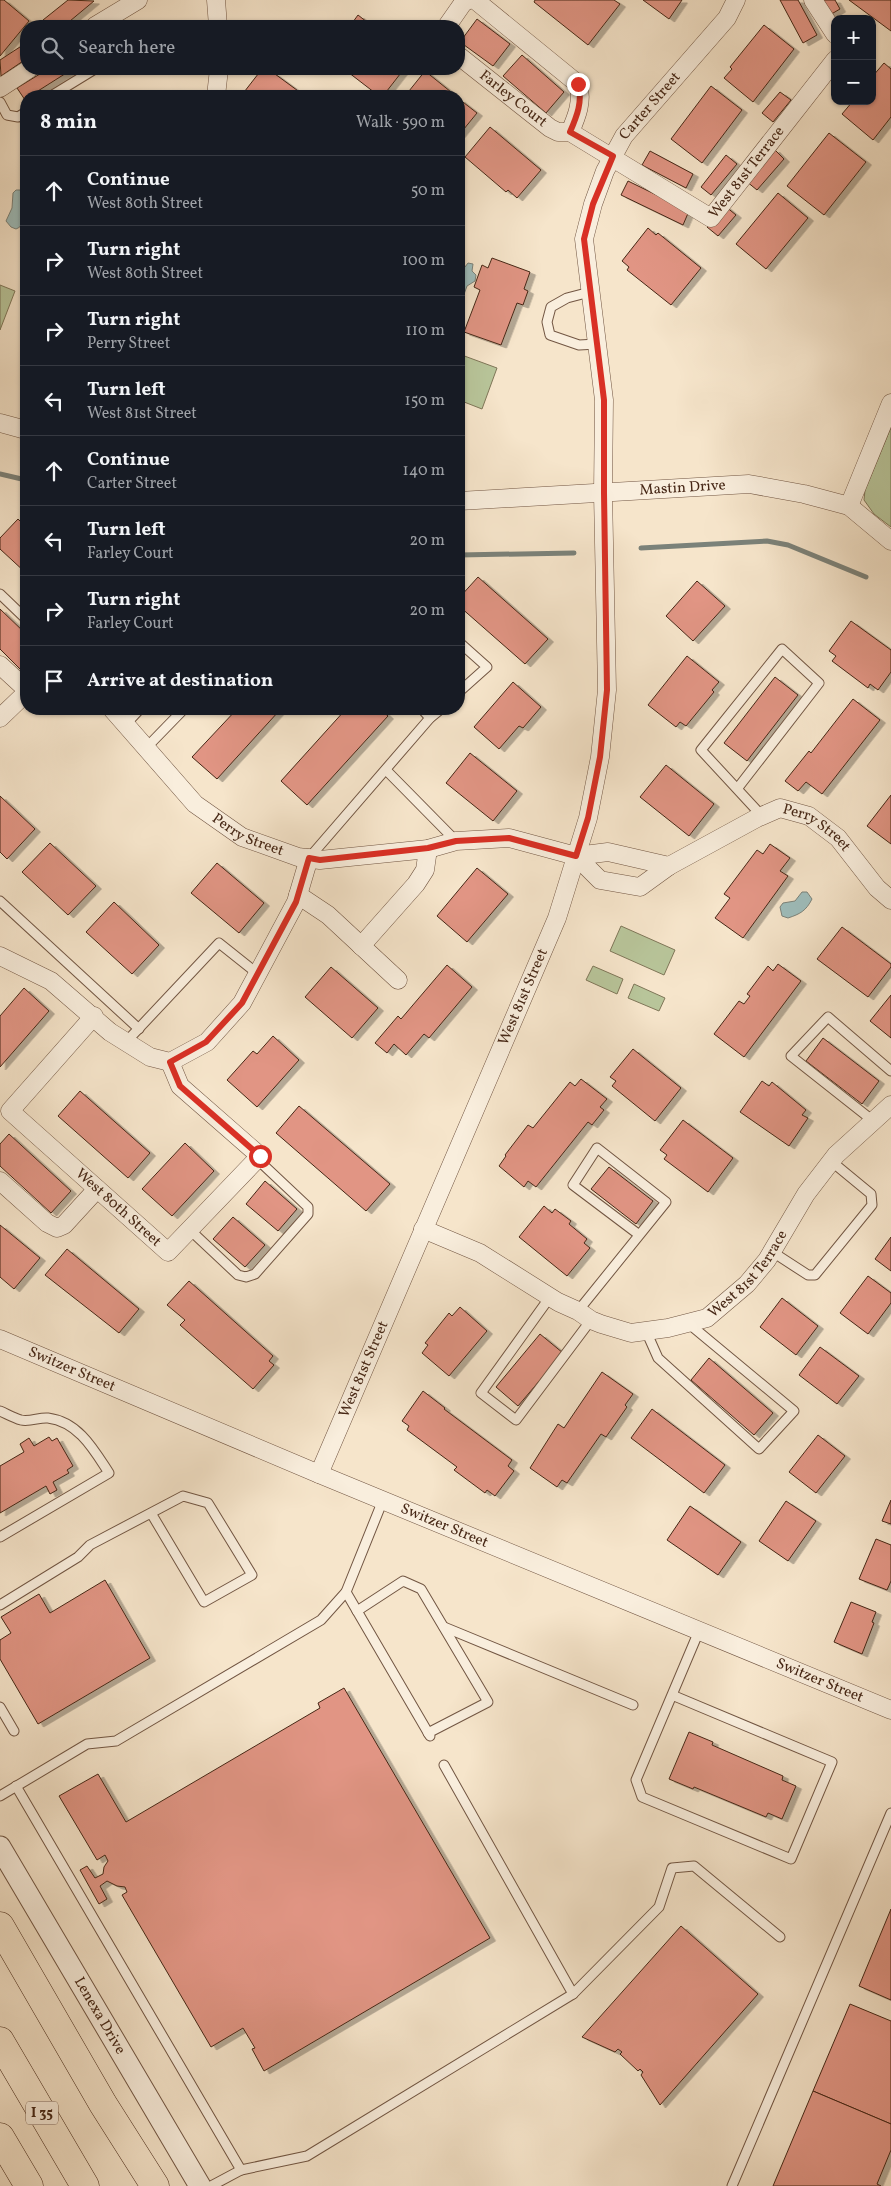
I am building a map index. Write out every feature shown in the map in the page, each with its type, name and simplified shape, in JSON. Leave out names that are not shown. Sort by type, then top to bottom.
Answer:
[{"type":"highway","points":[[0,1926],[103,2104],[155,2186]]},
{"type":"highway","name":"I 35","points":[[0,2041],[85,2186]]},
{"type":"highway","points":[[0,2137],[28,2186]]},
{"type":"street","points":[[106,20],[138,0]]},
{"type":"street","points":[[216,0],[218,20]]},
{"type":"street","points":[[451,20],[463,3],[468,0]]},
{"type":"street","points":[[475,0],[578,84],[582,95],[570,132]]},
{"type":"street","name":"Carter Street","points":[[604,493],[604,400],[584,239],[593,204],[613,156],[624,136],[727,18],[736,0]]},
{"type":"street","points":[[813,0],[831,28]]},
{"type":"street","name":"Farley Court","points":[[465,61],[550,128],[558,132],[570,132],[613,156]]},
{"type":"street","name":"West 81st Terrace","points":[[613,156],[711,218],[831,65]]},
{"type":"street","points":[[0,88],[20,75]]},
{"type":"street","points":[[217,90],[218,75]]},
{"type":"street","points":[[849,506],[891,403]]},
{"type":"street","points":[[0,423],[20,428]]},
{"type":"street","name":"Mastin Drive","points":[[465,501],[750,484],[804,494],[849,506],[891,540]]},
{"type":"street","name":"West 81st Street","points":[[319,1474],[557,918],[588,818],[600,757],[607,690],[604,493]]},
{"type":"street","points":[[0,665],[20,685]]},
{"type":"street","points":[[0,718],[20,697]]},
{"type":"street","name":"Perry Street","points":[[118,715],[195,804],[242,837],[298,858],[320,860],[428,848],[456,841],[509,838],[576,856],[608,852],[669,866]]},
{"type":"street","name":"Perry Street","points":[[576,856],[600,880],[640,887],[669,866],[780,808],[809,816],[838,838],[877,888],[891,900]]},
{"type":"street","points":[[361,946],[416,884],[425,870],[428,848]]},
{"type":"street","points":[[0,956],[52,981],[110,1032],[150,1057],[170,1062],[206,1042],[242,1003],[298,895],[309,858]]},
{"type":"street","points":[[298,895],[328,916],[398,980]]},
{"type":"street","name":"West 80th Street","points":[[94,1016],[5,1116],[97,1189],[168,1252],[257,1159]]},
{"type":"street","points":[[170,1062],[180,1086],[260,1156],[257,1159]]},
{"type":"street","name":"West 81st Terrace","points":[[423,1229],[480,1252],[550,1297],[584,1315],[631,1333],[707,1318],[747,1284],[771,1251],[806,1194],[831,1161],[872,1120],[891,1105]]},
{"type":"street","points":[[0,1181],[47,1223],[57,1228],[64,1225],[97,1189]]},
{"type":"street","name":"Switzer Street","points":[[0,1339],[319,1474],[699,1631],[890,1706]]},
{"type":"street","name":"Lenexa Drive","points":[[0,1846],[200,2186]]},
{"type":"lane","points":[[61,90],[85,75]]},
{"type":"lane","points":[[0,102],[7,115],[20,116]]},
{"type":"lane","points":[[590,292],[567,298],[551,307],[547,322],[550,335],[579,345],[597,344]]},
{"type":"lane","points":[[0,594],[20,614]]},
{"type":"lane","points":[[465,647],[487,667],[465,687]]},
{"type":"lane","points":[[737,789],[819,683],[782,649],[701,750],[737,789],[762,816]]},
{"type":"lane","points":[[126,724],[134,715]]},
{"type":"lane","points":[[146,748],[178,715]]},
{"type":"lane","points":[[427,715],[430,718]]},
{"type":"lane","points":[[309,858],[434,715]]},
{"type":"lane","points":[[386,770],[456,841]]},
{"type":"lane","points":[[0,901],[138,1029]]},
{"type":"lane","points":[[126,1042],[219,943],[258,974]]},
{"type":"lane","points":[[872,1120],[791,1056],[828,1017],[891,1071]]},
{"type":"lane","points":[[550,1297],[481,1393],[516,1420],[638,1234],[666,1202],[597,1148],[573,1185],[638,1234]]},
{"type":"lane","points":[[190,1230],[238,1274],[246,1277],[255,1274],[308,1214],[308,1207],[257,1159]]},
{"type":"lane","points":[[771,1251],[808,1276],[815,1275],[872,1204],[871,1194],[831,1161]]},
{"type":"lane","points":[[646,1331],[658,1358],[759,1449],[794,1411],[688,1323]]},
{"type":"lane","points":[[0,1411],[22,1420],[47,1418],[59,1420],[88,1440],[109,1473],[0,1537]]},
{"type":"lane","points":[[0,1605],[78,1557],[90,1545],[183,1496],[208,1503],[252,1575],[204,1602],[151,1513]]},
{"type":"lane","points":[[0,1796],[87,1744],[116,1741],[321,1620],[346,1592],[383,1500]]},
{"type":"lane","points":[[346,1592],[357,1611],[429,1735],[488,1702],[421,1589],[403,1581],[357,1611]]},
{"type":"lane","points":[[444,1627],[633,1705]]},
{"type":"lane","points":[[672,1695],[832,1762],[791,1859],[642,1797],[636,1780],[699,1631]]},
{"type":"lane","points":[[0,1707],[14,1732]]},
{"type":"lane","points":[[444,1765],[573,1994]]},
{"type":"lane","points":[[16,1786],[241,2170]]},
{"type":"lane","points":[[732,2186],[891,1813]]},
{"type":"lane","points":[[211,2186],[241,2170],[307,2156],[573,1994],[659,1907],[672,1868],[694,1866],[780,1938]]},
{"type":"green space","points":[[0,285],[15,291],[0,330]]},
{"type":"green space","points":[[465,356],[497,368],[482,409],[465,402]]},
{"type":"green space","points":[[891,427],[891,527],[874,514],[864,500],[865,490]]},
{"type":"green space","points":[[621,926],[675,950],[664,975],[610,951]]},
{"type":"green space","points":[[593,966],[623,979],[617,994],[586,980]]},
{"type":"green space","points":[[634,984],[665,998],[659,1011],[628,998]]},
{"type":"water","points":[[16,190],[20,190],[20,227],[16,229],[11,227],[6,221],[12,208],[13,193]]},
{"type":"water","points":[[468,263],[473,264],[472,271],[476,275],[475,281],[467,286],[465,292],[465,267]]},
{"type":"water","points":[[802,892],[807,892],[812,899],[807,906],[792,917],[782,916],[780,907],[783,903],[795,901]]},
{"type":"building","points":[[0,0],[4,0],[28,20],[20,20],[20,32],[0,56]]},
{"type":"building","points":[[68,0],[94,1],[71,20],[43,20]]},
{"type":"building","points":[[535,0],[614,0],[620,4],[588,45],[534,2]]},
{"type":"building","points":[[643,0],[682,0],[669,19]]},
{"type":"building","points":[[780,0],[798,0],[817,35],[803,43]]},
{"type":"building","points":[[819,0],[835,0],[840,9],[828,16]]},
{"type":"building","points":[[849,0],[891,0],[891,31],[876,20],[876,15],[869,15]]},
{"type":"building","points":[[358,15],[364,20],[354,20]]},
{"type":"building","points":[[477,19],[510,44],[493,66],[465,46],[465,35]]},
{"type":"building","points":[[764,25],[794,49],[753,102],[724,78],[732,69],[730,67]]},
{"type":"building","points":[[20,47],[20,63],[1,76],[0,60]]},
{"type":"building","points":[[522,55],[564,92],[546,113],[503,76]]},
{"type":"building","points":[[884,63],[891,69],[891,117],[873,140],[842,114],[850,105],[876,105],[876,72]]},
{"type":"building","points":[[38,75],[63,75],[39,90],[20,90],[20,92],[17,88]]},
{"type":"building","points":[[257,75],[276,75],[297,90],[246,90]]},
{"type":"building","points":[[352,75],[399,75],[388,90],[371,90]]},
{"type":"building","points":[[422,75],[430,75],[449,90],[410,90]]},
{"type":"building","points":[[711,86],[742,110],[702,163],[671,139]]},
{"type":"building","points":[[780,92],[791,100],[773,122],[762,113]]},
{"type":"building","points":[[465,104],[477,113],[465,128]]},
{"type":"building","points":[[490,127],[541,170],[517,198],[508,190],[506,192],[465,157]]},
{"type":"building","points":[[829,133],[866,162],[824,215],[787,186]]},
{"type":"building","points":[[774,149],[784,159],[757,190],[746,181]]},
{"type":"building","points":[[650,151],[693,174],[686,188],[642,165]]},
{"type":"building","points":[[726,155],[737,164],[711,195],[701,187]]},
{"type":"building","points":[[628,181],[689,211],[683,225],[621,195]]},
{"type":"building","points":[[778,193],[808,218],[766,269],[736,244]]},
{"type":"building","points":[[725,206],[736,215],[718,236],[707,227]]},
{"type":"building","points":[[648,228],[656,235],[658,233],[701,268],[671,305],[627,270],[629,267],[622,261]]},
{"type":"building","points":[[492,258],[530,272],[524,289],[528,291],[523,305],[517,303],[501,345],[465,332],[480,290],[474,287],[482,265],[488,268]]},
{"type":"building","points":[[18,519],[20,521],[20,567],[0,549],[0,538]]},
{"type":"building","points":[[478,577],[548,639],[525,664],[465,611],[465,591]]},
{"type":"building","points":[[697,581],[725,606],[693,641],[666,616]]},
{"type":"building","points":[[0,609],[20,628],[20,669],[0,649]]},
{"type":"building","points":[[851,621],[891,650],[891,672],[878,690],[870,684],[868,688],[832,661],[836,656],[829,651]]},
{"type":"building","points":[[687,656],[719,682],[712,690],[714,692],[686,726],[680,722],[676,727],[648,705]]},
{"type":"building","points":[[775,677],[798,695],[747,761],[724,743]]},
{"type":"building","points":[[513,682],[541,707],[523,728],[519,726],[499,749],[474,727]]},
{"type":"building","points":[[853,699],[880,720],[822,794],[806,782],[798,791],[785,781],[809,751],[811,753]]},
{"type":"building","points":[[231,715],[275,715],[217,779],[192,757]]},
{"type":"building","points":[[341,715],[388,716],[307,805],[281,781]]},
{"type":"building","points":[[470,753],[517,791],[493,821],[446,783]]},
{"type":"building","points":[[666,765],[714,804],[689,836],[640,797]]},
{"type":"building","points":[[891,795],[891,844],[867,826]]},
{"type":"building","points":[[0,796],[35,829],[7,859],[0,852]]},
{"type":"building","points":[[50,843],[96,886],[68,915],[22,872]]},
{"type":"building","points":[[770,844],[790,858],[780,871],[788,876],[743,938],[715,918],[730,898],[724,894],[757,850],[763,854]]},
{"type":"building","points":[[217,863],[264,903],[239,933],[191,893]]},
{"type":"building","points":[[477,868],[508,894],[467,942],[437,916]]},
{"type":"building","points":[[114,902],[159,945],[132,974],[86,932]]},
{"type":"building","points":[[842,927],[891,964],[891,967],[868,997],[817,959]]},
{"type":"building","points":[[778,964],[801,981],[744,1057],[714,1034],[739,1001],[744,1004],[750,996],[747,994],[768,966],[773,971]]},
{"type":"building","points":[[447,965],[472,987],[429,1038],[424,1034],[406,1055],[394,1044],[387,1053],[375,1043],[398,1016],[401,1019]]},
{"type":"building","points":[[331,967],[378,1008],[352,1038],[305,997]]},
{"type":"building","points":[[24,988],[49,1011],[0,1067],[0,1016]]},
{"type":"building","points":[[891,995],[891,1038],[870,1021]]},
{"type":"building","points":[[273,1036],[299,1060],[257,1107],[227,1080],[253,1051],[257,1054]]},
{"type":"building","points":[[823,1038],[879,1081],[862,1104],[806,1061]]},
{"type":"building","points":[[633,1049],[681,1088],[655,1121],[612,1086],[616,1081],[610,1077]]},
{"type":"building","points":[[581,1079],[607,1099],[600,1107],[604,1110],[592,1125],[588,1122],[536,1187],[528,1181],[524,1187],[499,1166],[528,1125],[533,1128],[570,1082],[575,1086]]},
{"type":"building","points":[[762,1081],[769,1086],[772,1082],[806,1110],[802,1115],[808,1118],[789,1146],[740,1112]]},
{"type":"building","points":[[80,1091],[150,1153],[128,1178],[58,1116]]},
{"type":"building","points":[[299,1106],[390,1184],[366,1211],[276,1133]]},
{"type":"building","points":[[683,1120],[733,1158],[708,1192],[664,1159],[667,1155],[660,1150]]},
{"type":"building","points":[[9,1134],[71,1191],[51,1213],[0,1166],[0,1144]]},
{"type":"building","points":[[185,1143],[214,1171],[172,1216],[142,1189]]},
{"type":"building","points":[[609,1167],[653,1201],[636,1224],[591,1189]]},
{"type":"building","points":[[265,1181],[297,1209],[278,1231],[246,1204]]},
{"type":"building","points":[[544,1206],[552,1213],[555,1209],[571,1221],[569,1224],[587,1239],[584,1243],[590,1248],[567,1276],[519,1237]]},
{"type":"building","points":[[233,1217],[265,1245],[245,1267],[213,1239]]},
{"type":"building","points":[[0,1225],[40,1258],[14,1289],[0,1277]]},
{"type":"building","points":[[891,1237],[891,1271],[875,1259]]},
{"type":"building","points":[[67,1249],[139,1309],[119,1333],[45,1275]]},
{"type":"building","points":[[868,1276],[891,1293],[891,1303],[868,1334],[840,1313]]},
{"type":"building","points":[[189,1281],[273,1356],[269,1361],[274,1365],[253,1389],[180,1325],[185,1320],[167,1305]]},
{"type":"building","points":[[782,1298],[818,1326],[796,1355],[760,1327]]},
{"type":"building","points":[[460,1307],[487,1331],[449,1376],[422,1353],[428,1345],[425,1343],[449,1313],[452,1316]]},
{"type":"building","points":[[540,1334],[563,1353],[518,1406],[496,1387]]},
{"type":"building","points":[[820,1347],[859,1376],[837,1404],[799,1375]]},
{"type":"building","points":[[709,1358],[773,1413],[754,1435],[691,1380]]},
{"type":"building","points":[[602,1372],[633,1394],[625,1405],[627,1407],[606,1437],[601,1434],[567,1483],[562,1480],[557,1487],[530,1468],[558,1424],[564,1428]]},
{"type":"building","points":[[423,1391],[512,1460],[508,1466],[514,1471],[495,1496],[487,1490],[485,1493],[454,1470],[457,1467],[407,1430],[409,1426],[402,1421]]},
{"type":"building","points":[[652,1409],[725,1465],[704,1493],[631,1438]]},
{"type":"building","points":[[818,1435],[845,1456],[816,1493],[789,1472]]},
{"type":"building","points":[[49,1437],[52,1441],[57,1438],[73,1466],[67,1470],[69,1473],[53,1482],[57,1490],[50,1494],[46,1486],[0,1513],[0,1466],[24,1452],[20,1444],[29,1438],[34,1446]]},
{"type":"building","points":[[891,1500],[891,1524],[882,1521]]},
{"type":"building","points":[[786,1501],[816,1521],[788,1561],[759,1541]]},
{"type":"building","points":[[690,1506],[741,1542],[718,1575],[667,1540]]},
{"type":"building","points":[[876,1539],[891,1545],[891,1581],[887,1590],[859,1579]]},
{"type":"building","points":[[105,1580],[150,1658],[38,1724],[0,1659],[0,1640],[11,1633],[1,1617],[39,1594],[50,1613]]},
{"type":"building","points":[[851,1602],[876,1612],[872,1622],[874,1623],[862,1654],[834,1642]]},
{"type":"building","points":[[344,1688],[490,1938],[264,2071],[252,2049],[255,2048],[243,2028],[211,2047],[122,1895],[127,1892],[125,1887],[117,1886],[107,1881],[100,1886],[107,1899],[99,1904],[80,1870],[87,1866],[95,1878],[103,1874],[104,1867],[108,1861],[105,1855],[97,1860],[59,1796],[98,1774],[126,1822],[320,1708],[318,1703]]},
{"type":"building","points":[[689,1732],[713,1742],[712,1745],[783,1776],[782,1780],[796,1786],[782,1819],[768,1813],[766,1817],[694,1787],[693,1789],[669,1779]]},
{"type":"building","points":[[891,1909],[891,2000],[859,1986]]},
{"type":"building","points":[[681,1926],[758,1994],[660,2105],[641,2075],[643,2072],[640,2069],[638,2071],[620,2054],[622,2052],[618,2049],[615,2052],[582,2037]]},
{"type":"building","points":[[850,2004],[891,2021],[891,2124],[813,2091]]},
{"type":"building","points":[[813,2091],[891,2124],[891,2150],[877,2184],[881,2186],[773,2186]]},
{"type":"waterway","points":[[0,474],[20,479]]},
{"type":"waterway","points":[[641,548],[767,541],[788,545],[866,577]]},
{"type":"waterway","points":[[465,555],[574,553]]},
{"type":"route","points":[[260,1156],[180,1086],[170,1062],[206,1042],[242,1003],[296,902],[309,858],[320,860],[428,848],[456,841],[509,838],[576,856],[588,818],[600,757],[607,690],[607,623],[604,400],[584,239],[593,204],[605,171],[613,156],[570,132],[582,95],[578,84]]}]
